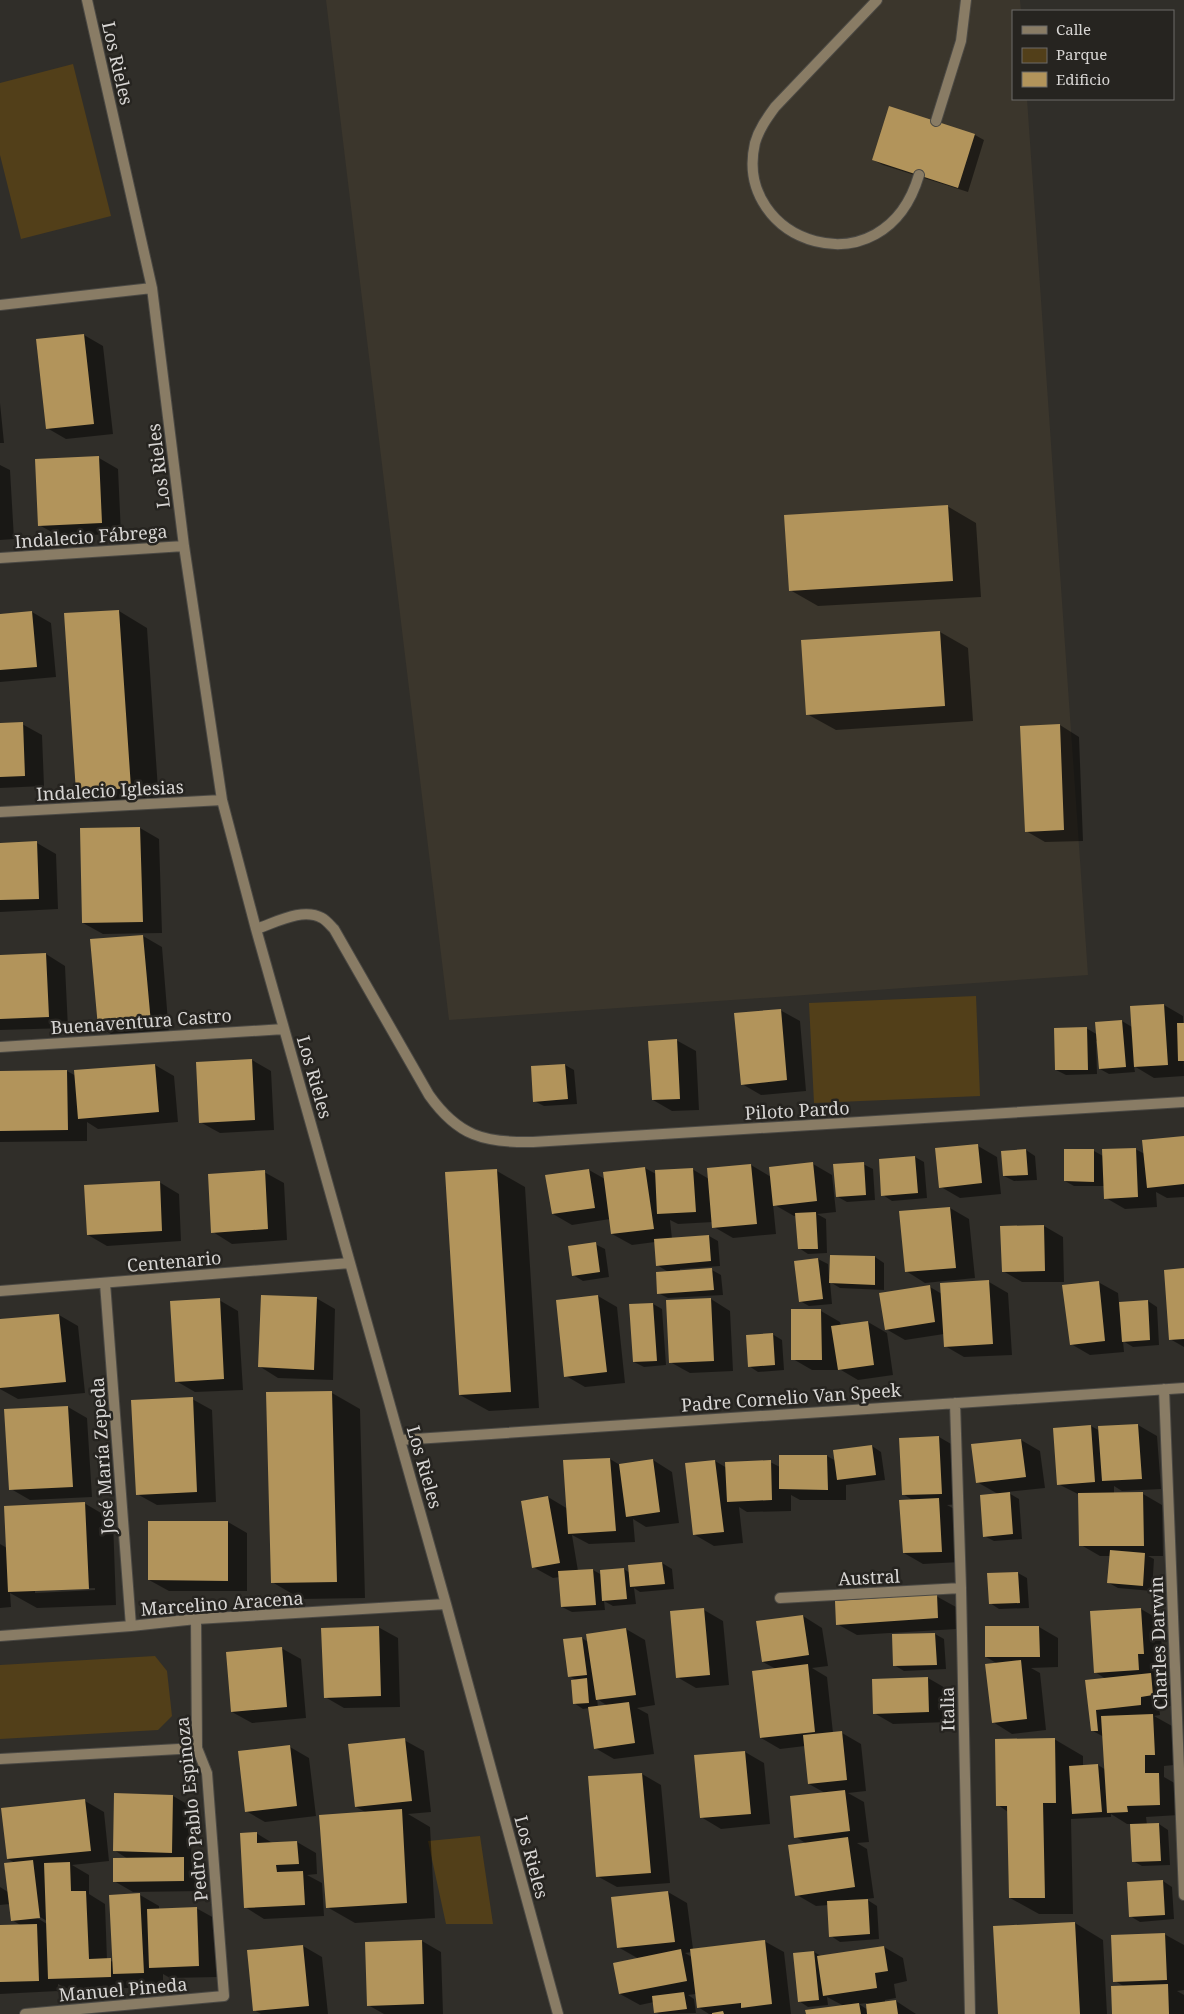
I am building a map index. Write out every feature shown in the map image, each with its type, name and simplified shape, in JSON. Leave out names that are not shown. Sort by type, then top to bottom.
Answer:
[{"type":"street","name":"Los Rieles","points":[[88,0],[152,288],[184,546],[222,800],[256,929],[446,1604],[558,2014]]},
{"type":"street","points":[[877,0],[775,107],[763,124],[755,144],[753,164],[756,185],[765,204],[777,220],[801,236],[814,241],[835,245],[855,243],[875,236],[892,224],[913,195],[919,175]]},
{"type":"street","points":[[936,121],[961,41],[966,0]]},
{"type":"street","points":[[0,305],[152,288]]},
{"type":"street","name":"Indalecio Fábrega","points":[[0,558],[184,546]]},
{"type":"street","name":"Indalecio Iglesias","points":[[0,812],[222,800]]},
{"type":"street","name":"Piloto Pardo","points":[[256,929],[296,915],[322,918],[334,929],[429,1096],[441,1112],[456,1126],[473,1136],[490,1141],[508,1142],[1184,1102]]},
{"type":"street","name":"Buenaventura Castro","points":[[0,1047],[284,1029]]},
{"type":"street","name":"Centenario","points":[[0,1291],[350,1262]]},
{"type":"street","name":"José María Zepeda","points":[[105,1283],[131,1626]]},
{"type":"street","name":"Padre Cornelio Van Speek","points":[[400,1440],[1184,1388]]},
{"type":"street","name":"Charles Darwin","points":[[1164,1389],[1184,1895]]},
{"type":"street","name":"Italia","points":[[955,1403],[970,2014]]},
{"type":"street","name":"Austral","points":[[780,1598],[961,1588]]},
{"type":"street","name":"Marcelino Aracena","points":[[0,1636],[196,1619],[446,1604]]},
{"type":"street","name":"Pedro Pablo Espinoza","points":[[196,1619],[197,1748],[207,1772],[224,1996]]},
{"type":"street","points":[[0,1759],[197,1748]]},
{"type":"street","name":"Manuel Pineda","points":[[25,2014],[224,1996]]},
{"type":"shaded area","points":[[326,0],[1020,0],[1021,10],[1012,10],[1012,100],[1027,100],[1088,975],[449,1020]]},
{"type":"green space","points":[[73,64],[111,216],[21,239],[0,155],[0,83]]},
{"type":"green space","points":[[976,996],[980,1096],[814,1103],[809,1003]]},
{"type":"green space","points":[[155,1656],[167,1671],[172,1716],[158,1730],[0,1739],[0,1665]]},
{"type":"green space","points":[[480,1836],[493,1924],[446,1924],[428,1841]]},
{"type":"building","points":[[889,106],[975,134],[958,188],[872,160]]},
{"type":"building","points":[[84,334],[94,424],[46,429],[36,339]]},
{"type":"building","points":[[99,456],[102,523],[38,526],[35,459]]},
{"type":"building","points":[[948,505],[953,581],[789,591],[784,515]]},
{"type":"building","points":[[119,610],[131,788],[76,792],[64,613]]},
{"type":"building","points":[[32,611],[37,667],[0,670],[0,614]]},
{"type":"building","points":[[940,631],[945,706],[806,715],[801,640]]},
{"type":"building","points":[[23,722],[25,776],[0,777],[0,723]]},
{"type":"building","points":[[1060,724],[1064,830],[1025,832],[1020,726]]},
{"type":"building","points":[[140,827],[143,922],[82,923],[80,828]]},
{"type":"building","points":[[37,841],[39,899],[0,900],[0,843]]},
{"type":"building","points":[[143,935],[151,1023],[98,1027],[90,939]]},
{"type":"building","points":[[46,953],[49,1017],[0,1019],[0,955]]},
{"type":"building","points":[[1164,1004],[1168,1065],[1134,1067],[1130,1006]]},
{"type":"building","points":[[781,1009],[787,1080],[741,1085],[734,1013]]},
{"type":"building","points":[[1122,1020],[1126,1067],[1099,1069],[1095,1022]]},
{"type":"building","points":[[1177,1023],[1184,1023],[1184,1061],[1178,1061]]},
{"type":"building","points":[[1087,1027],[1088,1070],[1055,1070],[1054,1028]]},
{"type":"building","points":[[677,1039],[680,1099],[652,1100],[648,1041]]},
{"type":"building","points":[[252,1059],[255,1120],[199,1123],[196,1062]]},
{"type":"building","points":[[155,1064],[159,1112],[78,1119],[74,1070]]},
{"type":"building","points":[[565,1064],[568,1099],[533,1102],[531,1066]]},
{"type":"building","points":[[67,1070],[68,1130],[0,1131],[0,1071]]},
{"type":"building","points":[[1184,1136],[1184,1184],[1147,1188],[1142,1140]]},
{"type":"building","points":[[978,1144],[982,1183],[939,1188],[935,1148]]},
{"type":"building","points":[[1136,1148],[1138,1197],[1104,1199],[1102,1149]]},
{"type":"building","points":[[1026,1149],[1028,1175],[1003,1176],[1001,1151]]},
{"type":"building","points":[[1064,1149],[1094,1149],[1094,1182],[1064,1181]]},
{"type":"building","points":[[915,1156],[918,1193],[881,1196],[879,1159]]},
{"type":"building","points":[[813,1162],[817,1201],[773,1206],[769,1167]]},
{"type":"building","points":[[864,1162],[866,1195],[836,1197],[833,1164]]},
{"type":"building","points":[[751,1164],[757,1224],[712,1228],[707,1168]]},
{"type":"building","points":[[645,1167],[654,1229],[611,1234],[603,1172]]},
{"type":"building","points":[[693,1168],[696,1212],[657,1214],[655,1170]]},
{"type":"building","points":[[497,1169],[511,1392],[459,1395],[445,1172]]},
{"type":"building","points":[[589,1169],[595,1208],[552,1214],[545,1175]]},
{"type":"building","points":[[265,1170],[268,1229],[211,1233],[208,1174]]},
{"type":"building","points":[[160,1181],[162,1231],[87,1235],[84,1185]]},
{"type":"building","points":[[950,1207],[956,1268],[905,1272],[899,1211]]},
{"type":"building","points":[[816,1212],[818,1249],[798,1249],[795,1213]]},
{"type":"building","points":[[1044,1225],[1045,1271],[1002,1272],[1000,1226]]},
{"type":"building","points":[[709,1235],[711,1261],[656,1266],[654,1239]]},
{"type":"building","points":[[596,1242],[600,1272],[572,1276],[568,1246]]},
{"type":"building","points":[[830,1255],[875,1256],[875,1285],[829,1283]]},
{"type":"building","points":[[818,1258],[823,1299],[799,1302],[794,1261]]},
{"type":"building","points":[[712,1268],[714,1290],[657,1294],[656,1272]]},
{"type":"building","points":[[1184,1268],[1184,1339],[1169,1340],[1164,1270]]},
{"type":"building","points":[[989,1280],[993,1344],[944,1347],[940,1283]]},
{"type":"building","points":[[1099,1281],[1105,1341],[1070,1345],[1062,1285]]},
{"type":"building","points":[[930,1285],[935,1322],[885,1330],[879,1293]]},
{"type":"building","points":[[261,1295],[317,1297],[314,1370],[258,1367]]},
{"type":"building","points":[[598,1295],[607,1372],[564,1377],[556,1300]]},
{"type":"building","points":[[220,1298],[224,1379],[175,1382],[170,1301]]},
{"type":"building","points":[[711,1298],[714,1361],[669,1363],[666,1300]]},
{"type":"building","points":[[1148,1300],[1150,1340],[1122,1342],[1119,1302]]},
{"type":"building","points":[[653,1303],[657,1361],[633,1362],[629,1304]]},
{"type":"building","points":[[791,1309],[821,1309],[822,1360],[791,1360]]},
{"type":"building","points":[[59,1314],[66,1382],[0,1388],[0,1319]]},
{"type":"building","points":[[868,1321],[874,1365],[838,1370],[831,1326]]},
{"type":"building","points":[[773,1333],[775,1365],[748,1367],[746,1335]]},
{"type":"building","points":[[332,1391],[337,1582],[271,1583],[266,1392]]},
{"type":"building","points":[[193,1397],[197,1492],[136,1495],[131,1400]]},
{"type":"building","points":[[68,1406],[73,1487],[9,1490],[4,1409]]},
{"type":"building","points":[[1138,1424],[1142,1479],[1102,1481],[1098,1426]]},
{"type":"building","points":[[1091,1425],[1095,1482],[1057,1485],[1053,1428]]},
{"type":"building","points":[[939,1436],[942,1494],[902,1495],[899,1438]]},
{"type":"building","points":[[1021,1439],[1026,1477],[976,1483],[971,1444]]},
{"type":"building","points":[[872,1445],[876,1475],[837,1480],[833,1450]]},
{"type":"building","points":[[779,1455],[827,1455],[828,1490],[779,1489]]},
{"type":"building","points":[[610,1458],[616,1531],[568,1534],[563,1460]]},
{"type":"building","points":[[653,1459],[660,1512],[626,1517],[619,1464]]},
{"type":"building","points":[[715,1460],[724,1532],[693,1535],[685,1463]]},
{"type":"building","points":[[771,1460],[772,1500],[727,1502],[725,1462]]},
{"type":"building","points":[[1010,1492],[1013,1534],[983,1537],[980,1495]]},
{"type":"building","points":[[1143,1492],[1144,1546],[1079,1546],[1078,1493]]},
{"type":"building","points":[[548,1496],[560,1563],[532,1568],[521,1501]]},
{"type":"building","points":[[939,1498],[942,1552],[903,1553],[899,1500]]},
{"type":"building","points":[[85,1502],[89,1589],[8,1592],[4,1506]]},
{"type":"building","points":[[148,1521],[228,1521],[228,1581],[148,1580]]},
{"type":"building","points":[[1110,1550],[1145,1553],[1143,1586],[1107,1583]]},
{"type":"building","points":[[662,1562],[665,1584],[630,1587],[628,1565]]},
{"type":"building","points":[[624,1568],[627,1599],[602,1601],[600,1570]]},
{"type":"building","points":[[593,1569],[596,1605],[561,1607],[558,1571]]},
{"type":"building","points":[[1018,1572],[1020,1603],[989,1604],[987,1573]]},
{"type":"building","points":[[937,1594],[938,1618],[836,1625],[835,1601]]},
{"type":"building","points":[[704,1608],[710,1675],[676,1678],[670,1611]]},
{"type":"building","points":[[1141,1608],[1144,1654],[1138,1654],[1139,1670],[1094,1673],[1090,1611]]},
{"type":"building","points":[[803,1615],[809,1655],[762,1662],[756,1621]]},
{"type":"building","points":[[379,1626],[381,1696],[324,1698],[321,1628]]},
{"type":"building","points":[[985,1626],[1039,1626],[1040,1657],[985,1657]]},
{"type":"building","points":[[626,1628],[636,1695],[596,1700],[586,1634]]},
{"type":"building","points":[[935,1633],[937,1665],[893,1666],[892,1634]]},
{"type":"building","points":[[582,1637],[587,1675],[568,1677],[563,1639]]},
{"type":"building","points":[[282,1647],[287,1707],[231,1712],[226,1652]]},
{"type":"building","points":[[1021,1660],[1027,1719],[992,1723],[985,1664]]},
{"type":"building","points":[[808,1664],[815,1732],[760,1738],[752,1671]]},
{"type":"building","points":[[1151,1673],[1153,1695],[1141,1697],[1141,1705],[1096,1710],[1098,1731],[1091,1731],[1085,1680]]},
{"type":"building","points":[[928,1677],[929,1712],[873,1714],[872,1679]]},
{"type":"building","points":[[587,1678],[589,1703],[573,1704],[571,1680]]},
{"type":"building","points":[[629,1702],[635,1743],[594,1749],[588,1707]]},
{"type":"building","points":[[1153,1714],[1155,1755],[1145,1755],[1145,1773],[1159,1773],[1160,1805],[1127,1806],[1128,1812],[1107,1813],[1101,1716]]},
{"type":"building","points":[[842,1731],[847,1780],[808,1784],[803,1735]]},
{"type":"building","points":[[405,1738],[412,1801],[355,1807],[348,1744]]},
{"type":"building","points":[[1055,1738],[1056,1803],[1043,1803],[1045,1898],[1009,1898],[1007,1806],[996,1806],[995,1739]]},
{"type":"building","points":[[290,1745],[297,1806],[245,1812],[238,1751]]},
{"type":"building","points":[[745,1751],[751,1814],[700,1818],[694,1755]]},
{"type":"building","points":[[1098,1764],[1102,1812],[1072,1814],[1069,1766]]},
{"type":"building","points":[[642,1773],[651,1873],[596,1877],[588,1776]]},
{"type":"building","points":[[845,1790],[850,1831],[794,1838],[790,1796]]},
{"type":"building","points":[[114,1793],[173,1795],[172,1853],[113,1851]]},
{"type":"building","points":[[85,1799],[91,1851],[7,1859],[1,1808]]},
{"type":"building","points":[[402,1809],[407,1903],[326,1908],[319,1815]]},
{"type":"building","points":[[1159,1823],[1161,1861],[1132,1862],[1130,1824]]},
{"type":"building","points":[[257,1832],[257,1843],[297,1841],[299,1864],[276,1865],[277,1872],[303,1871],[305,1905],[244,1908],[240,1833]]},
{"type":"building","points":[[848,1837],[855,1887],[795,1896],[788,1845]]},
{"type":"building","points":[[184,1857],[184,1881],[113,1882],[113,1858]]},
{"type":"building","points":[[33,1860],[40,1918],[11,1921],[4,1863]]},
{"type":"building","points":[[70,1862],[71,1891],[86,1891],[89,1959],[111,1958],[111,1977],[48,1979],[44,1863]]},
{"type":"building","points":[[1163,1880],[1165,1915],[1129,1917],[1127,1882]]},
{"type":"building","points":[[668,1891],[675,1942],[617,1948],[611,1897]]},
{"type":"building","points":[[140,1893],[144,1973],[113,1974],[109,1895]]},
{"type":"building","points":[[868,1899],[870,1934],[829,1937],[827,1901]]},
{"type":"building","points":[[197,1907],[199,1966],[149,1968],[147,1909]]},
{"type":"building","points":[[1075,1922],[1080,2014],[998,2014],[993,1926]]},
{"type":"building","points":[[37,1924],[39,1981],[0,1982],[0,1925]]},
{"type":"building","points":[[1165,1933],[1167,1980],[1113,1982],[1111,1935]]},
{"type":"building","points":[[422,1940],[424,2004],[367,2006],[365,1942]]},
{"type":"building","points":[[765,1940],[772,2004],[741,2008],[741,2003],[697,2008],[690,1949]]},
{"type":"building","points":[[303,1945],[309,2006],[253,2011],[247,1950]]},
{"type":"building","points":[[884,1946],[888,1971],[875,1973],[877,1988],[823,1996],[817,1956]]},
{"type":"building","points":[[681,1949],[687,1981],[619,1994],[613,1963]]},
{"type":"building","points":[[814,1951],[819,2000],[798,2002],[793,1953]]},
{"type":"building","points":[[1168,1984],[1169,2014],[1112,2014],[1111,1986]]},
{"type":"building","points":[[684,1992],[687,2009],[654,2013],[652,1996]]},
{"type":"building","points":[[896,2000],[898,2014],[867,2014],[866,2004]]},
{"type":"building","points":[[859,2003],[861,2014],[806,2014],[805,2010]]},
{"type":"building","points":[[723,2011],[724,2014],[712,2014],[712,2013]]}]
